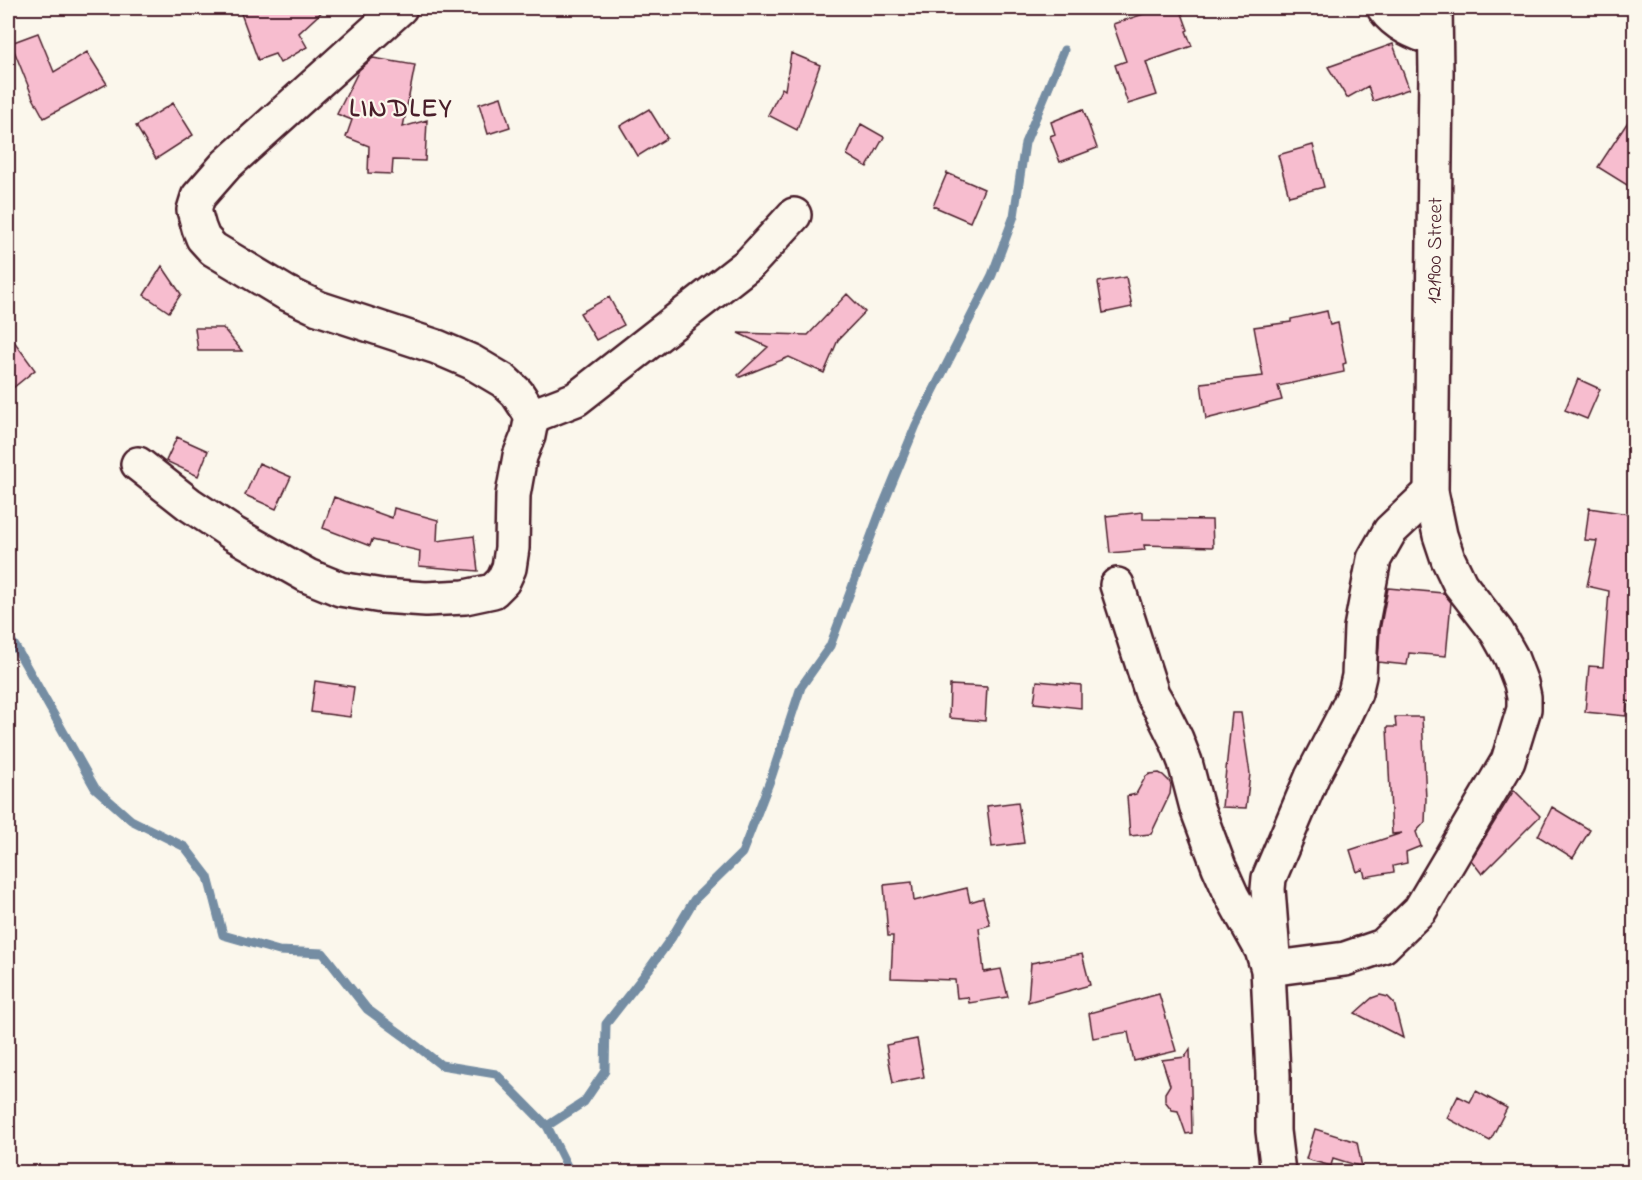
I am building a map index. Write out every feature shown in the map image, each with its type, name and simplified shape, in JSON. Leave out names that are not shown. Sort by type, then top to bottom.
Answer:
[{"type":"street","points":[[1384,8],[1391,18],[1416,33],[1435,23]]},
{"type":"street","points":[[138,464],[189,504],[234,534],[267,554],[340,589],[382,596],[426,599],[465,597],[493,591],[502,581],[509,568],[512,548],[513,495],[520,456],[528,436],[532,416],[517,393],[504,381],[472,362],[437,347],[318,308],[286,293],[213,249],[203,238],[194,210],[198,197],[226,165],[382,13]]},
{"type":"street","name":"121900 Street","points":[[1268,969],[1345,959],[1383,946],[1420,910],[1508,760],[1524,709],[1521,683],[1512,657],[1497,632],[1460,584],[1448,559],[1440,535],[1431,492],[1435,23]]},
{"type":"street","points":[[532,416],[576,399],[750,263],[794,215]]},
{"type":"street","points":[[1268,969],[1273,955],[1269,878],[1312,777],[1354,693],[1359,676],[1361,628],[1374,559],[1390,531],[1431,492]]},
{"type":"street","points":[[1117,585],[1152,694],[1164,713],[1185,762],[1197,808],[1219,867],[1262,950],[1268,969],[1273,1131],[1278,1173]]},
{"type":"building","points":[[239,8],[326,8],[299,33],[307,47],[280,63],[275,54],[258,60]]},
{"type":"building","points":[[1162,8],[1180,8],[1192,46],[1146,62],[1157,95],[1128,104],[1115,65],[1126,61],[1113,24]]},
{"type":"building","points":[[38,33],[54,72],[87,52],[107,84],[44,118],[33,98],[11,43]]},
{"type":"building","points":[[1393,44],[1409,89],[1373,101],[1368,86],[1347,98],[1328,67]]},
{"type":"building","points":[[791,53],[820,65],[797,130],[768,115],[782,88],[785,90]]},
{"type":"building","points":[[373,58],[415,65],[403,127],[427,120],[425,161],[393,160],[392,174],[368,173],[369,146],[346,137],[352,120],[337,114],[359,70]]},
{"type":"building","points":[[501,97],[510,127],[488,134],[479,104]]},
{"type":"building","points":[[173,103],[193,135],[156,159],[136,126]]},
{"type":"building","points":[[649,109],[667,138],[638,156],[620,126]]},
{"type":"building","points":[[1083,109],[1097,148],[1060,162],[1050,136],[1055,134],[1051,122]]},
{"type":"building","points":[[1635,111],[1635,190],[1598,167]]},
{"type":"building","points":[[861,124],[884,137],[867,167],[847,155]]},
{"type":"building","points":[[1313,145],[1324,187],[1289,196],[1278,155]]},
{"type":"building","points":[[947,173],[984,189],[970,222],[933,206]]},
{"type":"building","points":[[162,266],[181,294],[169,312],[144,295]]},
{"type":"building","points":[[1126,277],[1132,307],[1103,313],[1098,282]]},
{"type":"building","points":[[847,294],[865,312],[838,340],[824,373],[789,357],[740,377],[738,375],[768,347],[738,333],[808,335]]},
{"type":"building","points":[[609,297],[624,325],[596,340],[580,313]]},
{"type":"building","points":[[1327,311],[1330,325],[1338,323],[1346,363],[1343,364],[1344,372],[1278,386],[1282,400],[1206,419],[1201,383],[1263,376],[1254,327],[1291,322],[1291,319]]},
{"type":"building","points":[[195,328],[223,328],[242,351],[198,351]]},
{"type":"building","points":[[8,333],[35,370],[8,392]]},
{"type":"building","points":[[1578,379],[1600,389],[1587,419],[1565,410]]},
{"type":"building","points":[[177,437],[208,451],[198,476],[166,461]]},
{"type":"building","points":[[259,463],[291,477],[276,509],[245,495]]},
{"type":"building","points":[[334,497],[392,518],[394,508],[438,520],[437,541],[474,536],[478,571],[419,566],[420,551],[372,540],[370,546],[323,528]]},
{"type":"building","points":[[1589,508],[1635,515],[1635,703],[1627,701],[1626,716],[1585,712],[1589,666],[1603,667],[1609,591],[1587,586],[1597,541],[1585,540]]},
{"type":"building","points":[[1143,512],[1143,519],[1212,520],[1213,547],[1144,545],[1145,550],[1110,553],[1106,516]]},
{"type":"building","points":[[1388,588],[1443,593],[1451,602],[1446,656],[1409,653],[1407,665],[1378,662],[1380,630]]},
{"type":"building","points":[[315,681],[354,687],[350,717],[311,712]]},
{"type":"building","points":[[1037,681],[1081,685],[1081,708],[1034,703]]},
{"type":"building","points":[[950,685],[987,687],[985,721],[949,718]]},
{"type":"building","points":[[1232,713],[1241,713],[1250,774],[1246,808],[1222,807]]},
{"type":"building","points":[[1395,717],[1422,717],[1425,822],[1416,832],[1421,846],[1406,852],[1407,863],[1393,866],[1394,872],[1365,877],[1363,869],[1357,872],[1350,850],[1402,833],[1392,834],[1387,727],[1396,727]]},
{"type":"building","points":[[1159,773],[1169,781],[1170,794],[1151,834],[1130,836],[1127,796],[1136,794],[1146,776]]},
{"type":"building","points":[[1514,790],[1540,816],[1482,874],[1471,860]]},
{"type":"building","points":[[1018,802],[1024,843],[992,847],[987,806]]},
{"type":"building","points":[[1552,807],[1590,830],[1573,858],[1538,836]]},
{"type":"building","points":[[912,882],[914,901],[967,888],[970,902],[983,898],[990,925],[979,928],[984,972],[1001,969],[1008,997],[969,1003],[968,997],[957,998],[955,980],[891,978],[893,936],[888,936],[884,885]]},
{"type":"building","points":[[1082,954],[1090,985],[1028,1002],[1031,963]]},
{"type":"building","points":[[1159,994],[1176,1051],[1134,1061],[1128,1032],[1093,1038],[1089,1013]]},
{"type":"building","points":[[1380,995],[1388,997],[1394,1003],[1403,1038],[1355,1013],[1372,998]]},
{"type":"building","points":[[917,1039],[924,1077],[893,1083],[886,1045]]},
{"type":"building","points":[[1190,1049],[1192,1133],[1186,1134],[1178,1111],[1172,1110],[1165,1101],[1165,1093],[1170,1085],[1162,1060],[1185,1057]]},
{"type":"building","points":[[1476,1091],[1507,1108],[1490,1141],[1447,1118],[1458,1096],[1470,1102]]},
{"type":"building","points":[[1315,1129],[1357,1142],[1362,1167],[1333,1158],[1331,1166],[1306,1159]]},
{"type":"waterway","points":[[547,1126],[584,1102],[605,1071],[606,1024],[672,937],[694,900],[742,853],[771,778],[801,687],[830,646],[879,515],[916,425],[992,275],[1014,216],[1025,143],[1064,50]]},
{"type":"waterway","points":[[8,637],[95,788],[131,820],[185,847],[208,877],[223,935],[279,951],[323,953],[367,1009],[441,1065],[496,1074],[547,1126],[570,1172]]},
{"type":"district","name":"LINDLEY","points":[[401,107]]}]
